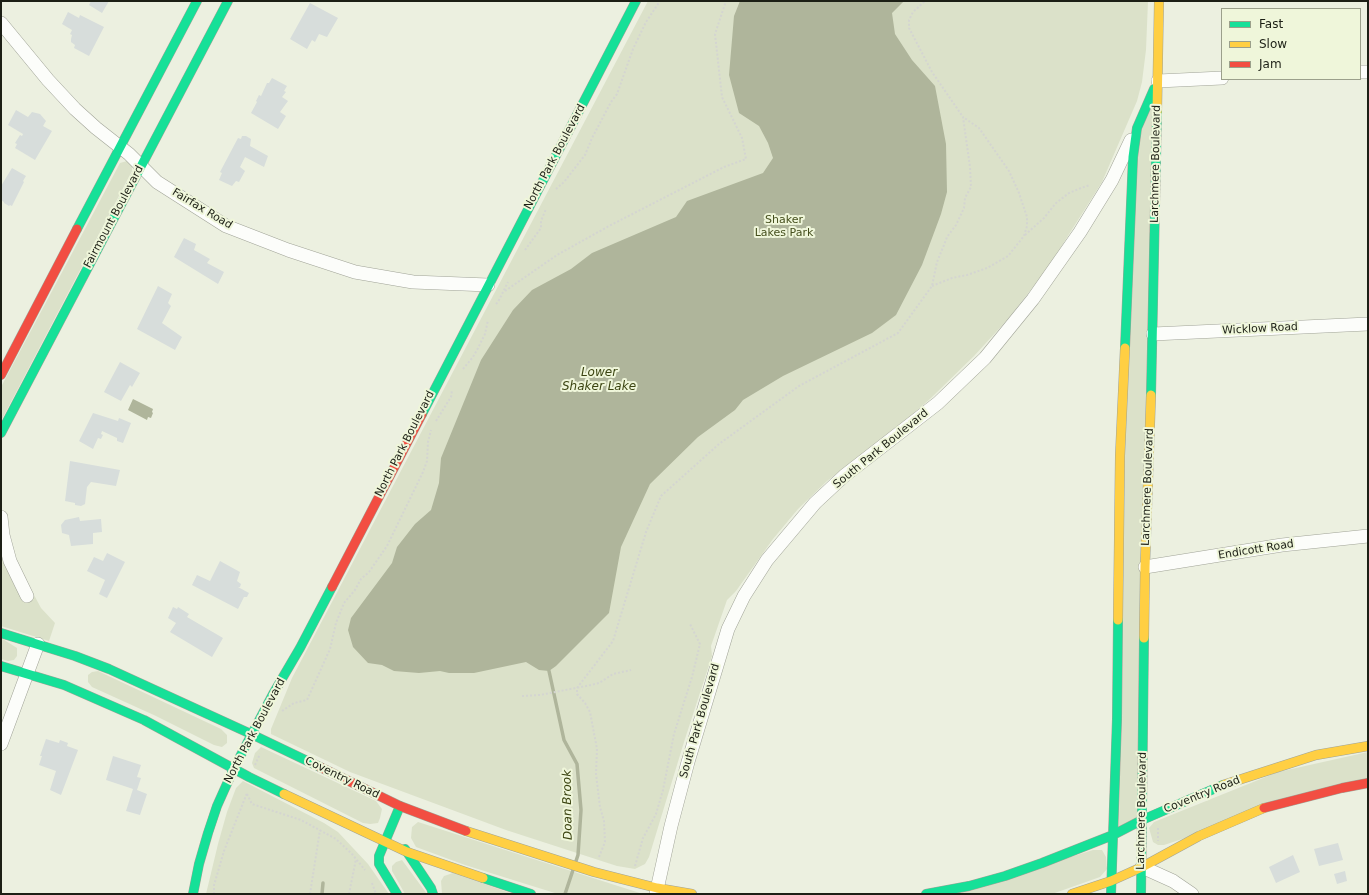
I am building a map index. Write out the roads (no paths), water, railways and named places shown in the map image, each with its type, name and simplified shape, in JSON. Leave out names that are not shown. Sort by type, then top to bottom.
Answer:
[{"type":"main road","points":[[1,375],[197,1]]},
{"type":"main road","name":"Fairmount Boulevard","points":[[1,433],[228,1]]},
{"type":"main road","name":"North Park Boulevard","points":[[193,894],[199,864],[208,833],[217,806],[234,768],[300,648],[636,1]]},
{"type":"main road","name":"Larchmere Boulevard","points":[[1141,894],[1145,567],[1153,334],[1159,1]]},
{"type":"main road","name":"South Park Boulevard","points":[[1137,128],[1158,81]]},
{"type":"main road","name":"Larchmere Boulevard","points":[[1111,894],[1116,720],[1120,456],[1137,220],[1133,157],[1137,128]]},
{"type":"main road","points":[[1137,220],[1155,218]]},
{"type":"main road","name":"Coventry Road","points":[[1,633],[75,656],[109,669],[252,734],[400,806],[481,836],[656,891],[692,894]]},
{"type":"main road","points":[[1,666],[64,685],[144,720],[249,777],[407,852],[531,894]]},
{"type":"main road","name":"Coventry Road","points":[[926,894],[969,886],[1005,876],[1113,835],[1142,820],[1210,790],[1258,773],[1316,756],[1368,746]]},
{"type":"main road","points":[[1072,894],[1111,881],[1142,867],[1200,836],[1268,806],[1342,788],[1368,784]]},
{"type":"main road","points":[[397,894],[379,864],[378,856],[400,806]]},
{"type":"main road","points":[[389,832],[407,852],[431,888],[433,894]]},
{"type":"street","name":"Fairfax Road","points":[[1,23],[48,80],[96,128],[136,160],[157,182],[226,226],[288,250],[355,272],[413,282],[488,285]]},
{"type":"street","points":[[1158,81],[1221,78]]},
{"type":"street","name":"South Park Boulevard","points":[[656,891],[671,826],[706,702],[729,625],[744,596],[767,560],[815,503],[844,476],[938,403],[985,358],[1033,299],[1080,232],[1112,180],[1137,128]]},
{"type":"street","name":"Wicklow Road","points":[[1153,334],[1368,324]]},
{"type":"street","points":[[1,517],[3,535],[10,561],[27,596]]},
{"type":"street","name":"Endicott Road","points":[[1145,567],[1282,545],[1368,536]]},
{"type":"street","points":[[1,744],[38,644]]},
{"type":"street","points":[[1142,867],[1173,882],[1192,894]]},
{"type":"water","name":"Lower Shaker Lake","points":[[740,1],[904,1],[892,13],[895,34],[912,60],[935,86],[946,144],[947,192],[941,214],[922,265],[896,315],[872,333],[783,376],[743,400],[735,410],[698,437],[650,484],[621,547],[609,613],[556,666],[549,671],[539,670],[526,662],[474,673],[449,673],[440,671],[419,673],[394,671],[382,665],[368,663],[353,647],[348,630],[351,618],[392,563],[397,547],[415,524],[431,510],[439,483],[441,458],[481,360],[513,310],[532,290],[571,269],[592,253],[676,217],[687,201],[763,173],[773,158],[768,143],[759,126],[739,113],[729,75],[734,16]]},
{"type":"water","points":[[133,399],[153,409],[151,418],[148,417],[147,420],[128,410]]},
{"type":"waterway","name":"Doan Brook","points":[[549,671],[564,740],[577,764],[581,810],[578,855],[576,861]]},
{"type":"waterway","name":"Doan Brook","points":[[565,894],[573,870]]},
{"type":"waterway","points":[[322,894],[323,883]]},
{"type":"park label","name":"Shaker Lakes Park","points":[[784,226]]}]
